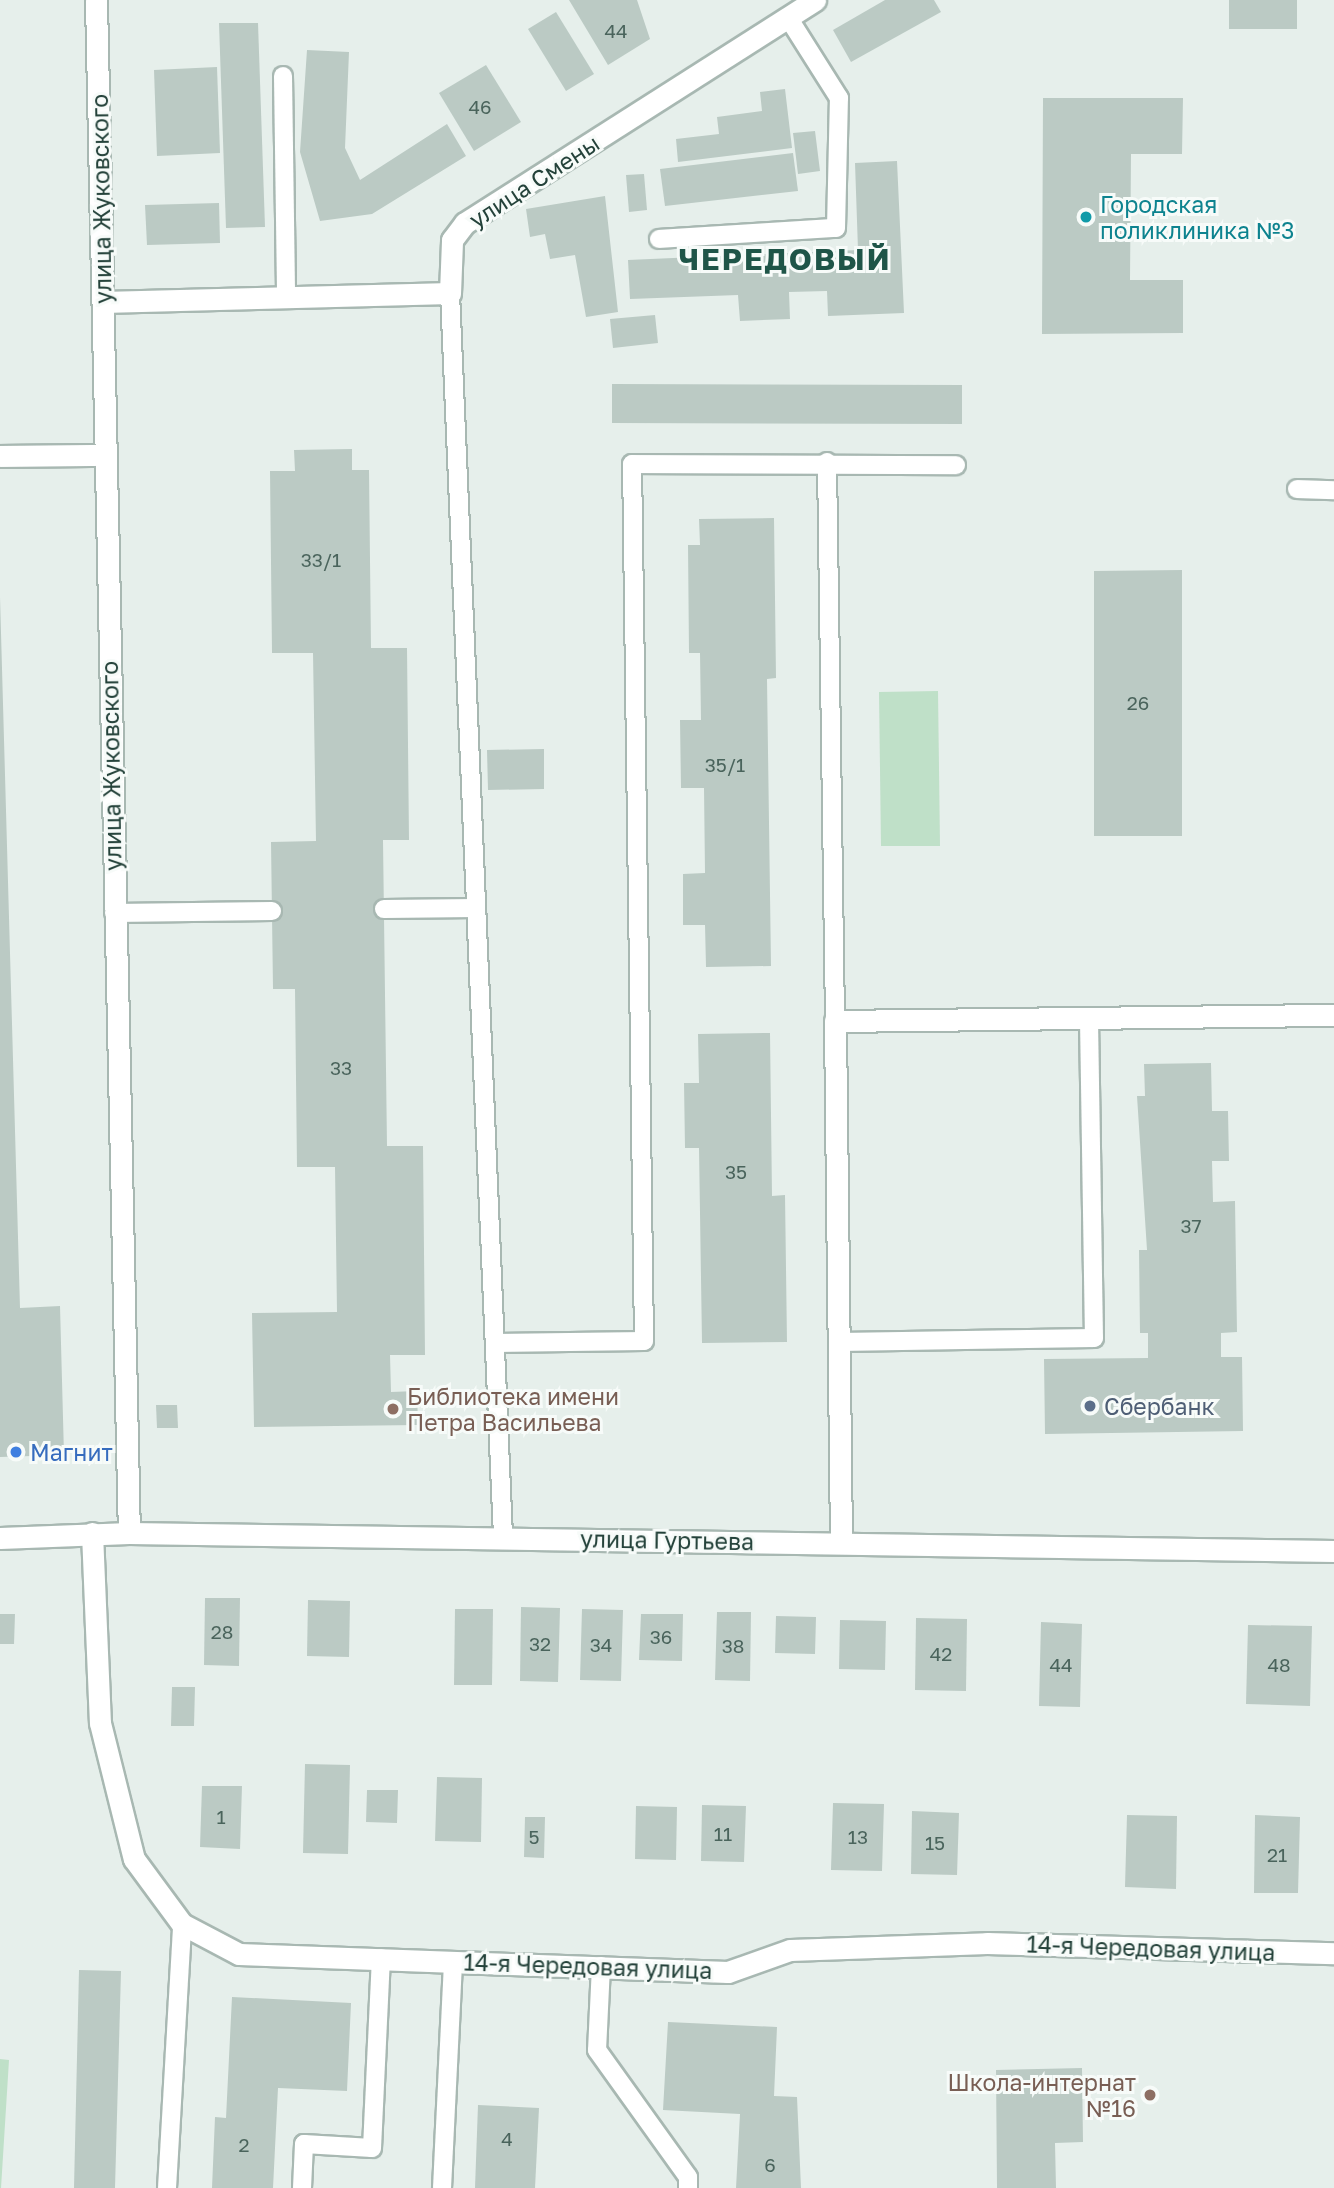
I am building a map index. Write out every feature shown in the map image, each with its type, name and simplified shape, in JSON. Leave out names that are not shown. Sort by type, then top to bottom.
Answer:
[{"type":"street","name":"улица Жуковского","points":[[96,0],[129,1532]]},
{"type":"street","name":"улица Смены","points":[[450,293],[452,240],[465,223],[815,0]]},
{"type":"street","points":[[103,302],[450,293]]},
{"type":"street","points":[[0,456],[104,454]]},
{"type":"street","points":[[841,1543],[835,1021],[1334,1015]]},
{"type":"street","name":"улица Гуртьева","points":[[0,1538],[129,1532],[1334,1551]]},
{"type":"street","points":[[92,1533],[100,1723],[134,1859],[182,1924]]},
{"type":"street","name":"14-я Чередовая улица","points":[[182,1924],[239,1954],[728,1972],[789,1950],[988,1943],[1334,1953]]},
{"type":"lane","points":[[659,239],[836,228],[839,99],[789,19]]},
{"type":"lane","points":[[283,76],[286,298]]},
{"type":"lane","points":[[450,293],[503,1538]]},
{"type":"lane","points":[[495,1343],[643,1341],[632,464],[827,461],[956,465]]},
{"type":"lane","points":[[827,461],[835,1021]]},
{"type":"lane","points":[[1297,489],[1334,490]]},
{"type":"lane","points":[[384,909],[476,908]]},
{"type":"lane","points":[[114,913],[272,911]]},
{"type":"lane","points":[[839,1342],[1094,1338],[1089,1017]]},
{"type":"lane","points":[[167,2188],[182,1924]]},
{"type":"lane","points":[[302,2188],[304,2144],[372,2148],[381,1958]]},
{"type":"lane","points":[[442,2188],[453,1961]]},
{"type":"lane","points":[[601,1966],[597,2050],[688,2177],[688,2188]]},
{"type":"green space","points":[[938,691],[940,846],[881,846],[879,692]]},
{"type":"green space","points":[[0,2059],[9,2060],[1,2188],[0,2188]]},
{"type":"building","points":[[569,0],[637,0],[650,39],[608,65]]},
{"type":"building","points":[[885,0],[934,0],[941,12],[851,62],[833,30]]},
{"type":"building","points":[[1229,0],[1297,0],[1297,29],[1229,29]]},
{"type":"building","points":[[556,12],[594,74],[566,91],[528,29]]},
{"type":"building","points":[[219,23],[258,23],[265,227],[226,228]]},
{"type":"building","points":[[307,50],[349,52],[345,148],[360,180],[447,124],[466,156],[372,214],[320,221],[300,152]]},
{"type":"building","points":[[486,65],[521,122],[474,151],[439,93]]},
{"type":"building","points":[[217,67],[220,153],[157,156],[154,70]]},
{"type":"building","points":[[785,89],[792,148],[678,162],[676,139],[719,134],[717,117],[762,111],[760,92]]},
{"type":"building","name":"Городская поликлиника №3","points":[[1043,98],[1183,98],[1182,154],[1131,154],[1130,280],[1183,280],[1183,333],[1042,334]]},
{"type":"building","points":[[815,131],[820,171],[798,174],[793,133]]},
{"type":"building","points":[[793,153],[798,191],[665,206],[660,169]]},
{"type":"building","points":[[897,161],[904,313],[828,316],[827,291],[789,292],[790,319],[740,321],[738,295],[630,299],[628,260],[858,250],[855,163]]},
{"type":"building","points":[[644,174],[647,210],[629,212],[626,175]]},
{"type":"building","points":[[605,196],[618,312],[586,317],[575,255],[550,259],[545,234],[530,237],[526,209]]},
{"type":"building","points":[[219,203],[220,243],[147,245],[145,205]]},
{"type":"building","points":[[655,315],[658,343],[613,348],[610,319]]},
{"type":"building","points":[[612,384],[962,385],[962,424],[612,423]]},
{"type":"building","points":[[352,449],[352,470],[369,470],[371,648],[407,648],[409,840],[383,840],[387,1146],[423,1146],[425,1355],[390,1355],[391,1392],[417,1391],[418,1425],[254,1427],[252,1313],[337,1312],[335,1167],[297,1167],[295,989],[273,989],[271,842],[316,841],[313,653],[272,653],[270,471],[295,471],[294,450]]},
{"type":"building","points":[[774,518],[776,678],[767,679],[771,966],[706,967],[705,925],[683,925],[683,874],[705,873],[704,788],[681,788],[680,720],[701,720],[700,653],[689,653],[688,545],[700,545],[699,519]]},
{"type":"building","points":[[1182,570],[1182,836],[1094,836],[1094,571]]},
{"type":"building","points":[[0,597],[20,1308],[60,1306],[64,1455],[0,1457]]},
{"type":"building","points":[[544,749],[544,789],[488,790],[487,750]]},
{"type":"building","points":[[770,1033],[772,1196],[785,1195],[787,1342],[702,1343],[699,1148],[685,1148],[684,1083],[699,1083],[698,1034]]},
{"type":"building","points":[[1211,1063],[1212,1111],[1228,1111],[1229,1161],[1212,1161],[1213,1202],[1235,1201],[1237,1332],[1221,1333],[1221,1357],[1242,1357],[1243,1431],[1045,1434],[1044,1359],[1148,1358],[1148,1333],[1140,1333],[1139,1250],[1147,1250],[1137,1096],[1145,1096],[1144,1064]]},
{"type":"building","points":[[156,1405],[177,1405],[178,1428],[157,1428]]},
{"type":"building","points":[[205,1598],[240,1598],[239,1666],[204,1665]]},
{"type":"building","points":[[308,1600],[350,1601],[349,1657],[307,1656]]},
{"type":"building","points":[[521,1607],[560,1608],[558,1682],[520,1681]]},
{"type":"building","points":[[455,1609],[493,1609],[492,1685],[454,1685]]},
{"type":"building","points":[[582,1609],[623,1610],[621,1681],[580,1680]]},
{"type":"building","points":[[717,1612],[751,1612],[750,1681],[715,1680]]},
{"type":"building","points":[[0,1614],[15,1614],[14,1644],[0,1644]]},
{"type":"building","points":[[641,1614],[683,1614],[682,1661],[639,1660]]},
{"type":"building","points":[[776,1616],[816,1617],[815,1654],[775,1653]]},
{"type":"building","points":[[916,1618],[967,1619],[966,1691],[915,1690]]},
{"type":"building","points":[[840,1620],[886,1621],[885,1670],[839,1669]]},
{"type":"building","points":[[1041,1622],[1082,1624],[1080,1707],[1039,1706]]},
{"type":"building","points":[[1248,1625],[1312,1626],[1310,1706],[1246,1704]]},
{"type":"building","points":[[172,1687],[195,1687],[194,1726],[171,1726]]},
{"type":"building","points":[[305,1764],[350,1765],[348,1854],[303,1853]]},
{"type":"building","points":[[437,1777],[482,1778],[481,1842],[435,1841]]},
{"type":"building","points":[[202,1786],[242,1786],[240,1849],[200,1847]]},
{"type":"building","points":[[367,1790],[398,1790],[397,1823],[366,1822]]},
{"type":"building","points":[[833,1803],[884,1804],[882,1871],[831,1870]]},
{"type":"building","points":[[702,1805],[746,1806],[744,1862],[701,1861]]},
{"type":"building","points":[[636,1806],[677,1807],[676,1860],[635,1859]]},
{"type":"building","points":[[912,1811],[959,1813],[957,1875],[911,1874]]},
{"type":"building","points":[[1127,1815],[1177,1816],[1176,1889],[1125,1887]]},
{"type":"building","points":[[1255,1815],[1300,1817],[1298,1893],[1254,1893]]},
{"type":"building","points":[[525,1817],[545,1817],[544,1858],[524,1857]]},
{"type":"building","points":[[79,1970],[121,1971],[115,2188],[74,2188]]},
{"type":"building","points":[[232,1997],[351,2003],[347,2091],[278,2088],[273,2188],[212,2188],[215,2117],[226,2118]]},
{"type":"building","points":[[668,2022],[777,2027],[774,2096],[797,2097],[801,2188],[736,2188],[740,2114],[663,2110]]},
{"type":"building","points":[[1082,2068],[1083,2142],[1055,2143],[1056,2188],[997,2188],[996,2070]]},
{"type":"building","points":[[478,2105],[539,2108],[535,2188],[475,2188]]},
{"type":"place","name":"Городская поликлиника №3","points":[[1086,217]]},
{"type":"place","name":"Сбербанк","points":[[1090,1406]]},
{"type":"place","name":"Библиотека имени Петра Васильева","points":[[393,1409]]},
{"type":"place","name":"Магнит","points":[[16,1452]]},
{"type":"place","name":"Школа-интернат №16","points":[[1150,2095]]},
{"type":"district","name":"ЧЕРЕДОВЫЙ","points":[[785,259]]}]
